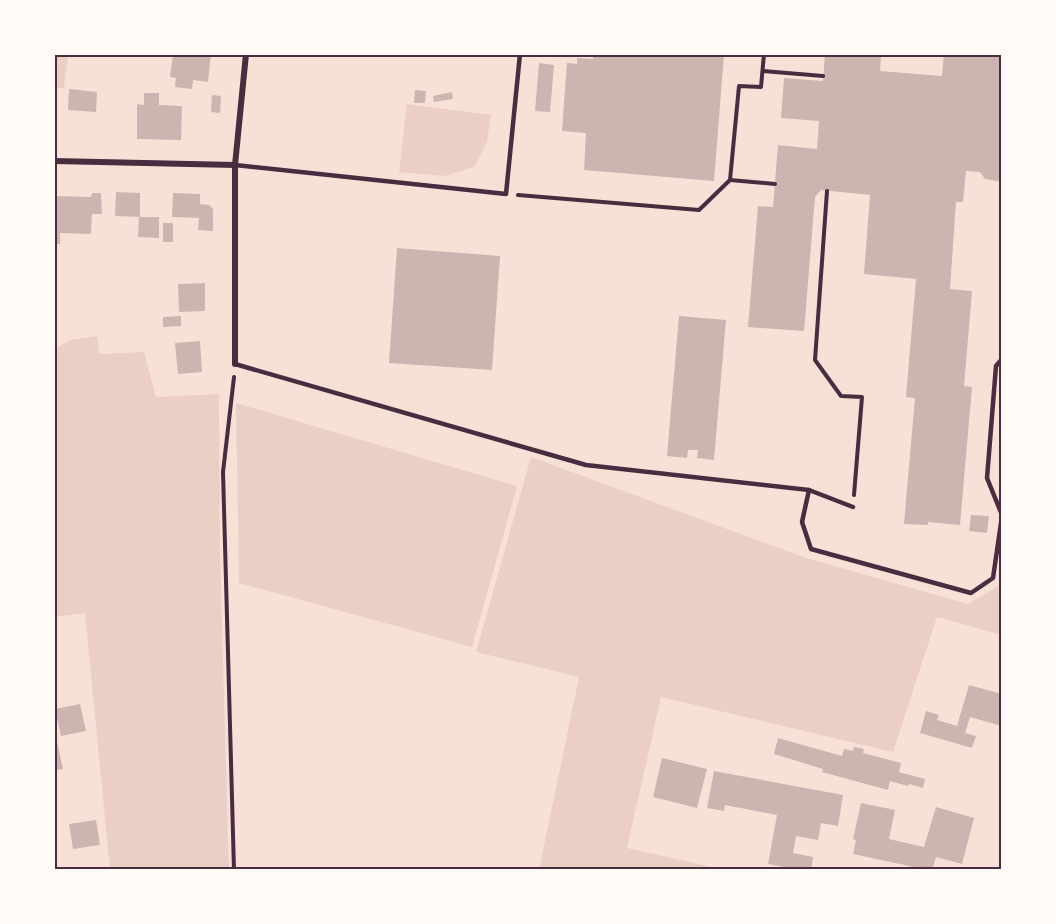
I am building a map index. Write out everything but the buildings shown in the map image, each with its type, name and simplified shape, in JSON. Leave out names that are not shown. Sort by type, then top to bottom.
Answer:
[{"type":"street","points":[[235,364],[234,165],[246,54]]},
{"type":"street","points":[[54,161],[234,165]]},
{"type":"lane","points":[[234,165],[506,194],[520,54]]},
{"type":"lane","points":[[809,490],[802,522],[811,549],[971,593],[993,578],[1002,516],[987,478],[996,366],[1002,359]]},
{"type":"lane","points":[[235,364],[586,465],[809,490],[854,507]]},
{"type":"path","points":[[506,194],[699,210],[730,180],[739,86],[761,87],[764,54]]},
{"type":"path","points":[[763,71],[824,76]]},
{"type":"path","points":[[730,180],[775,184]]},
{"type":"path","points":[[827,191],[815,360],[841,396],[862,397],[854,507]]},
{"type":"path","points":[[234,870],[223,472],[235,364]]},
{"type":"shaded area","points":[[54,54],[68,54],[64,88],[54,88]]},
{"type":"shaded area","points":[[407,104],[491,115],[487,142],[474,167],[445,176],[399,172]]},
{"type":"shaded area","points":[[97,336],[100,354],[144,352],[156,397],[219,394],[220,554],[229,870],[110,870],[85,613],[54,617],[54,349],[71,340]]},
{"type":"shaded area","points":[[236,403],[517,486],[472,647],[239,583]]},
{"type":"shaded area","points":[[531,457],[806,558],[968,604],[1001,584],[1002,577],[1002,635],[937,617],[893,752],[661,697],[627,848],[726,870],[539,870],[579,677],[476,652]]}]
